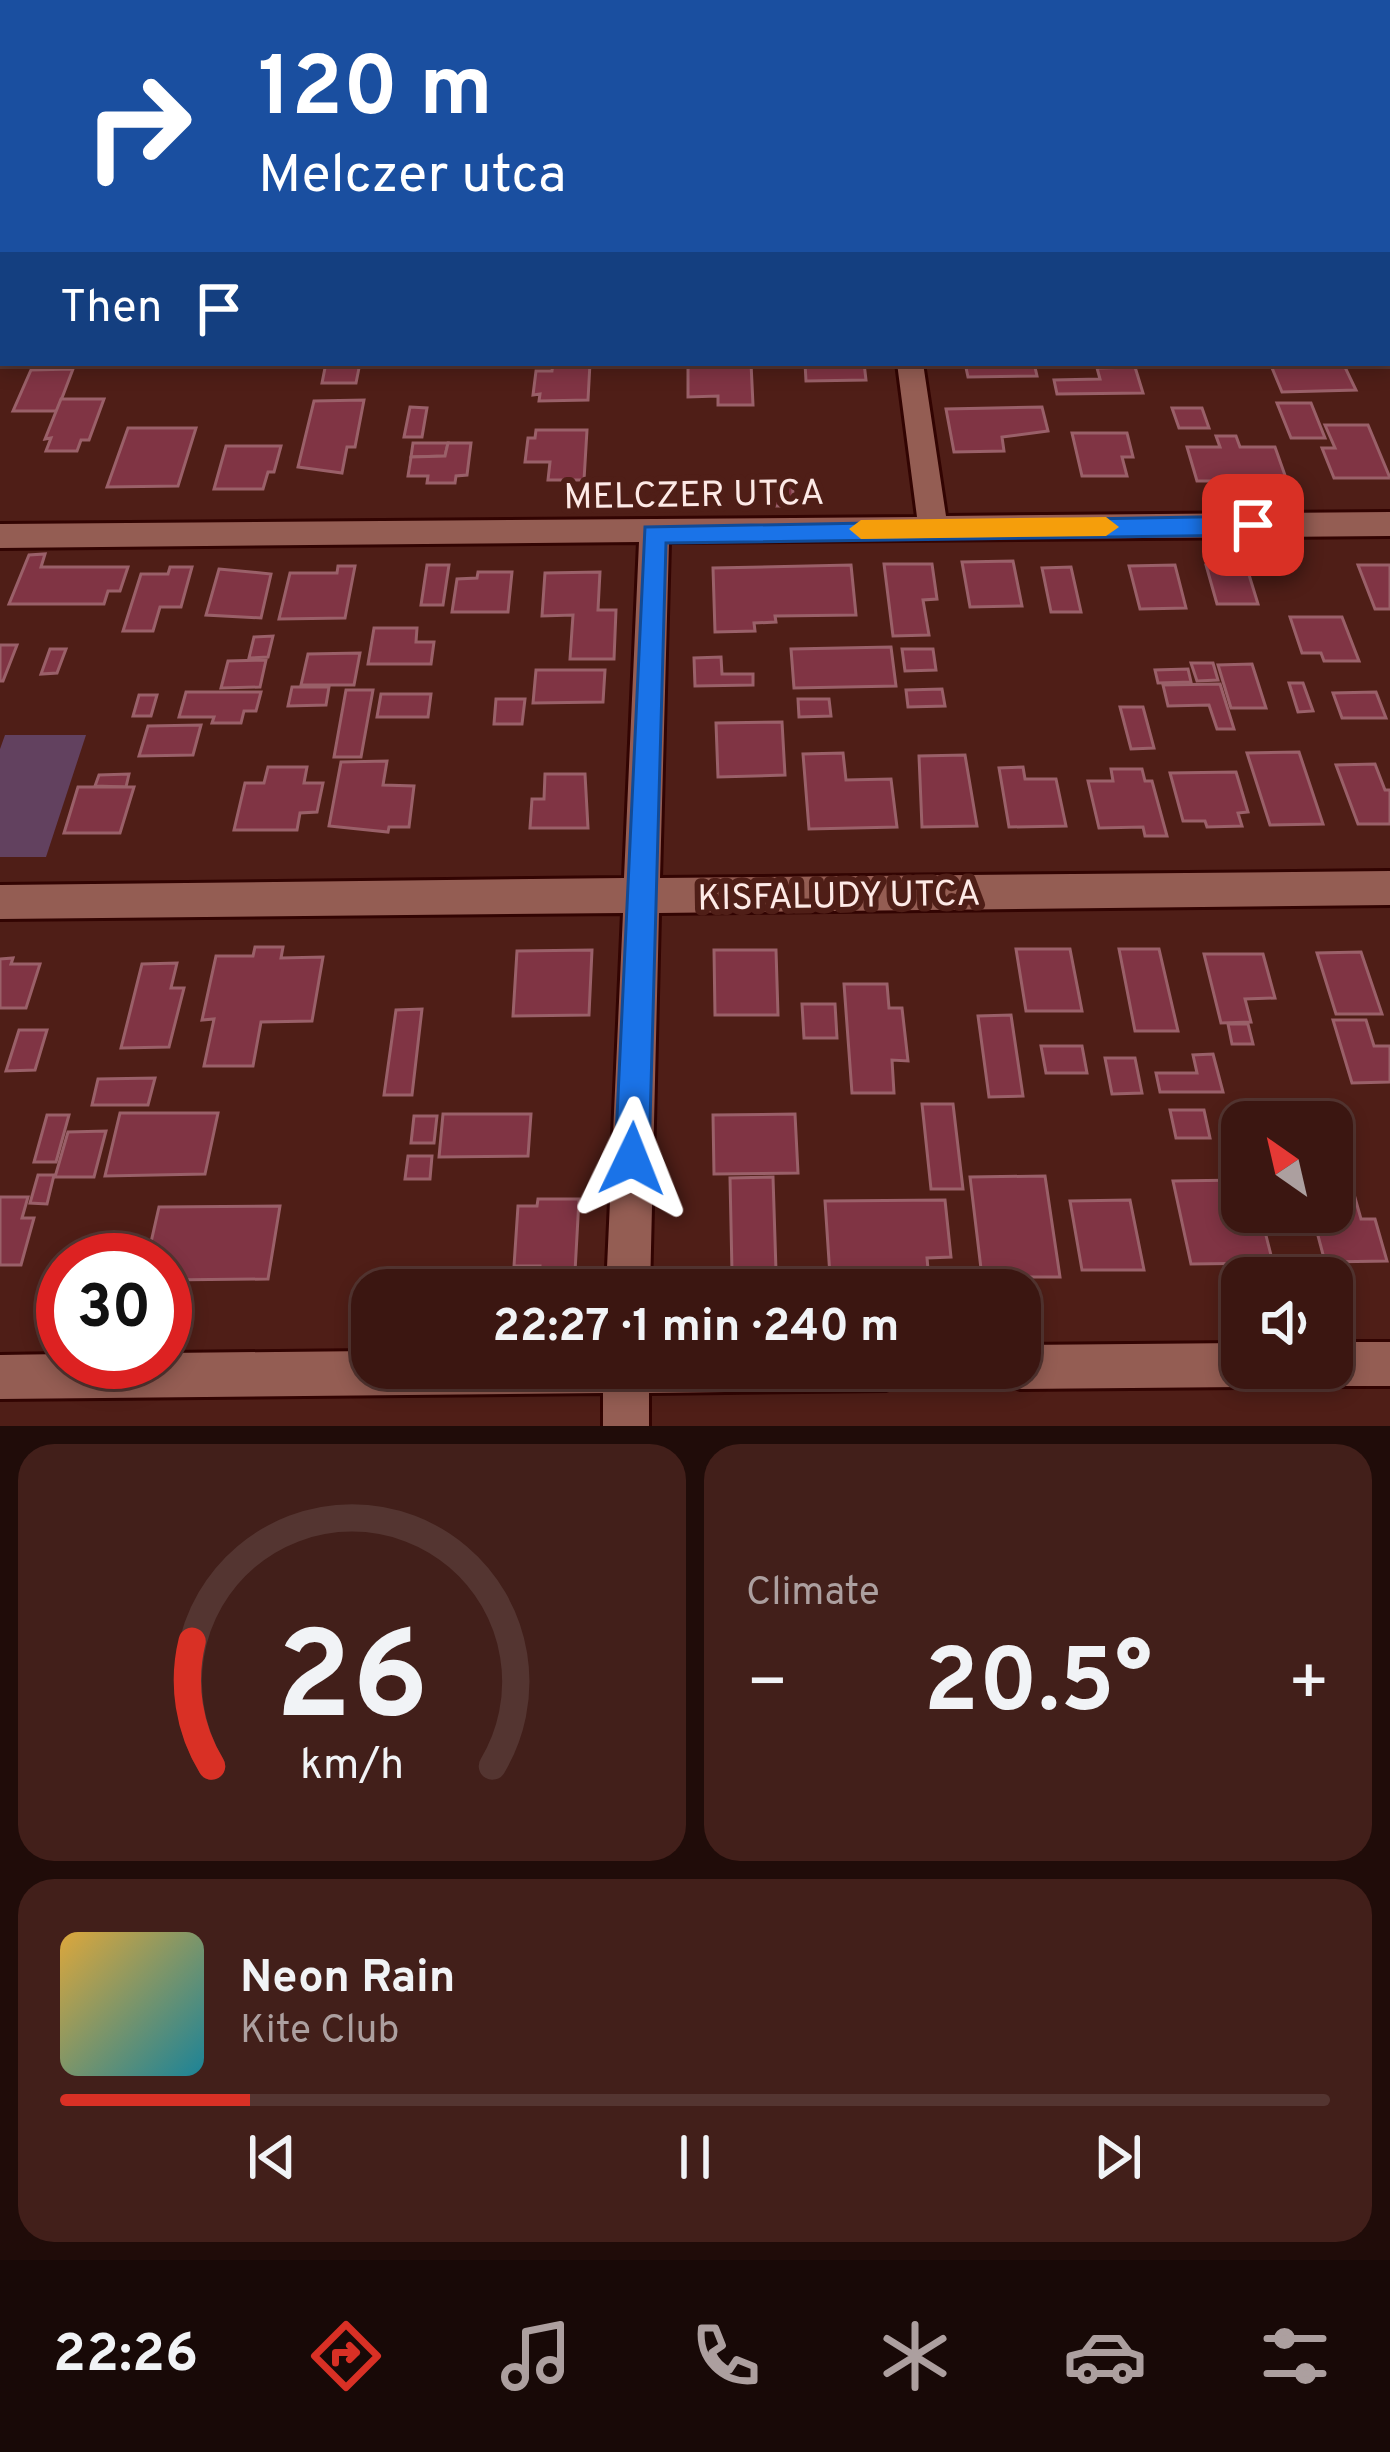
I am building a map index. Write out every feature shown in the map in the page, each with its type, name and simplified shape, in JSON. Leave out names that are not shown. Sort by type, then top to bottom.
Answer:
[{"type":"street","points":[[910,366],[933,528]]},
{"type":"street","name":"MELCZER UTCA","points":[[0,536],[654,534],[1390,524]]},
{"type":"street","points":[[629,1269],[654,534]]},
{"type":"street","name":"KISFALUDY UTCA","points":[[0,902],[1390,888]]},
{"type":"street","points":[[1353,1364],[1390,1364]]},
{"type":"street","points":[[1041,1367],[1221,1365]]},
{"type":"street","points":[[0,1377],[351,1373]]},
{"type":"street","points":[[626,1389],[626,1426]]},
{"type":"shaded area","points":[[5,735],[86,735],[46,857],[0,857],[0,749]]},
{"type":"building","points":[[325,366],[359,366],[356,383],[322,383]]},
{"type":"building","points":[[553,366],[590,366],[588,400],[539,401],[540,394],[533,395],[536,371],[552,371]]},
{"type":"building","points":[[688,366],[751,366],[753,405],[718,405],[718,396],[688,397]]},
{"type":"building","points":[[805,366],[864,366],[866,380],[806,381]]},
{"type":"building","points":[[966,366],[1035,366],[1037,376],[968,377]]},
{"type":"building","points":[[1271,366],[1344,366],[1356,390],[1282,392]]},
{"type":"building","points":[[1135,367],[1143,393],[1057,394],[1054,380],[1100,379],[1097,368]]},
{"type":"building","points":[[73,369],[57,411],[13,411],[31,370]]},
{"type":"building","points":[[61,399],[104,399],[89,440],[81,440],[77,451],[46,451],[51,438],[45,439]]},
{"type":"building","points":[[364,400],[355,447],[347,447],[342,473],[298,467],[314,401]]},
{"type":"building","points":[[1277,403],[1311,403],[1325,438],[1291,438]]},
{"type":"building","points":[[410,407],[427,408],[422,437],[404,437]]},
{"type":"building","points":[[1042,407],[1048,431],[1002,437],[1004,451],[954,452],[946,409]]},
{"type":"building","points":[[1172,408],[1202,408],[1209,428],[1179,428]]},
{"type":"building","points":[[1325,425],[1368,425],[1390,478],[1334,478],[1322,448],[1335,448]]},
{"type":"building","points":[[128,428],[196,428],[178,486],[107,487]]},
{"type":"building","points":[[536,430],[587,430],[584,480],[548,480],[550,462],[525,462],[528,438],[535,438]]},
{"type":"building","points":[[1072,433],[1127,433],[1133,457],[1122,457],[1127,476],[1082,476]]},
{"type":"building","points":[[1216,436],[1236,436],[1240,447],[1275,447],[1287,481],[1197,481],[1187,447],[1220,447]]},
{"type":"building","points":[[413,443],[448,443],[445,456],[411,457]]},
{"type":"building","points":[[448,443],[471,443],[467,475],[456,476],[455,483],[427,483],[428,476],[408,476],[411,457],[445,456]]},
{"type":"building","points":[[226,446],[281,446],[263,489],[214,489]]},
{"type":"building","points":[[766,481],[792,481],[794,506],[767,506]]},
{"type":"building","points":[[45,554],[41,567],[128,567],[120,591],[108,591],[104,604],[9,604],[29,555]]},
{"type":"building","points":[[1013,561],[1022,606],[970,607],[962,562]]},
{"type":"building","points":[[884,564],[932,564],[937,599],[923,600],[929,635],[893,636]]},
{"type":"building","points":[[427,565],[449,565],[443,605],[421,605]]},
{"type":"building","points":[[851,565],[856,615],[775,616],[776,622],[754,623],[755,631],[715,632],[713,568]]},
{"type":"building","points":[[1175,565],[1186,608],[1140,609],[1129,566]]},
{"type":"building","points":[[1206,565],[1246,565],[1258,604],[1217,604]]},
{"type":"building","points":[[1358,565],[1390,565],[1390,609],[1375,609]]},
{"type":"building","points":[[338,566],[355,566],[345,618],[279,619],[290,573],[337,573]]},
{"type":"building","points":[[170,567],[192,567],[181,607],[160,607],[153,631],[123,631],[141,574],[168,574]]},
{"type":"building","points":[[1071,567],[1081,612],[1051,612],[1042,568]]},
{"type":"building","points":[[219,569],[271,574],[261,618],[206,615]]},
{"type":"building","points":[[478,572],[512,572],[508,612],[452,612],[457,579],[477,578]]},
{"type":"building","points":[[600,572],[598,610],[616,610],[614,659],[570,659],[573,615],[542,616],[545,573]]},
{"type":"building","points":[[1290,617],[1342,617],[1359,661],[1324,661],[1321,653],[1302,653]]},
{"type":"building","points":[[374,628],[417,628],[416,642],[434,642],[431,664],[368,664]]},
{"type":"building","points":[[273,636],[268,657],[249,658],[254,637]]},
{"type":"building","points":[[0,645],[17,645],[3,681],[0,681]]},
{"type":"building","points":[[891,647],[896,686],[794,688],[791,649]]},
{"type":"building","points":[[50,649],[66,649],[57,673],[41,674]]},
{"type":"building","points":[[902,649],[933,649],[936,670],[905,671]]},
{"type":"building","points":[[360,653],[354,685],[301,685],[308,654]]},
{"type":"building","points":[[721,657],[722,674],[753,674],[753,685],[695,686],[694,658]]},
{"type":"building","points":[[266,660],[260,687],[221,688],[228,661]]},
{"type":"building","points":[[1191,663],[1213,663],[1218,680],[1197,681]]},
{"type":"building","points":[[1252,664],[1266,708],[1231,708],[1218,665]]},
{"type":"building","points":[[1188,669],[1191,682],[1158,683],[1155,670]]},
{"type":"building","points":[[536,670],[605,670],[603,702],[533,703]]},
{"type":"building","points":[[1289,683],[1303,683],[1313,711],[1298,712]]},
{"type":"building","points":[[1220,684],[1234,729],[1217,729],[1209,705],[1168,706],[1163,685]]},
{"type":"building","points":[[292,687],[329,687],[326,705],[288,706]]},
{"type":"building","points":[[942,689],[945,706],[908,707],[906,690]]},
{"type":"building","points":[[346,690],[373,690],[361,757],[334,757]]},
{"type":"building","points":[[186,692],[261,692],[256,711],[244,711],[241,723],[212,723],[214,717],[179,717]]},
{"type":"building","points":[[1376,692],[1386,718],[1342,718],[1333,693]]},
{"type":"building","points":[[381,694],[431,694],[428,717],[377,717]]},
{"type":"building","points":[[139,695],[157,695],[151,716],[133,716]]},
{"type":"building","points":[[496,699],[525,699],[522,724],[494,724]]},
{"type":"building","points":[[798,699],[829,699],[831,716],[799,717]]},
{"type":"building","points":[[1120,707],[1143,707],[1154,748],[1131,749]]},
{"type":"building","points":[[782,722],[785,775],[718,777],[716,723]]},
{"type":"building","points":[[201,725],[193,755],[139,756],[148,726]]},
{"type":"building","points":[[1299,752],[1323,824],[1270,825],[1247,753]]},
{"type":"building","points":[[843,753],[846,780],[891,779],[897,827],[809,829],[803,754]]},
{"type":"building","points":[[965,755],[977,826],[922,827],[919,756]]},
{"type":"building","points":[[387,761],[383,785],[414,786],[409,827],[389,827],[388,832],[329,826],[341,762]]},
{"type":"building","points":[[1375,764],[1385,790],[1390,790],[1390,824],[1358,824],[1336,765]]},
{"type":"building","points":[[268,767],[307,767],[304,783],[323,783],[317,812],[300,813],[297,830],[234,830],[245,783],[264,783]]},
{"type":"building","points":[[1023,767],[1025,779],[1056,779],[1066,826],[1009,827],[999,768]]},
{"type":"building","points":[[1111,769],[1142,769],[1145,781],[1152,781],[1167,836],[1145,836],[1143,827],[1099,828],[1088,781],[1113,781]]},
{"type":"building","points":[[1236,772],[1248,812],[1238,813],[1242,826],[1207,827],[1205,821],[1183,821],[1170,773]]},
{"type":"building","points":[[129,774],[126,787],[95,786],[99,775]]},
{"type":"building","points":[[545,774],[585,774],[588,828],[530,828],[532,799],[544,799]]},
{"type":"building","points":[[78,787],[134,787],[120,833],[64,833]]},
{"type":"building","points":[[255,947],[283,947],[281,958],[323,957],[312,1021],[261,1022],[253,1066],[204,1066],[214,1019],[202,1020],[216,956],[253,956]]},
{"type":"building","points":[[1016,949],[1070,949],[1082,1011],[1026,1011]]},
{"type":"building","points":[[1119,949],[1159,949],[1178,1031],[1135,1031]]},
{"type":"building","points":[[592,950],[589,1015],[513,1016],[517,951]]},
{"type":"building","points":[[714,950],[776,950],[778,1015],[715,1015]]},
{"type":"building","points":[[1361,952],[1382,1014],[1336,1014],[1317,953]]},
{"type":"building","points":[[1204,954],[1263,954],[1275,998],[1245,999],[1251,1022],[1221,1023]]},
{"type":"building","points":[[13,958],[11,964],[40,964],[26,1008],[0,1008],[0,959]]},
{"type":"building","points":[[177,963],[171,988],[184,988],[169,1047],[121,1048],[142,964]]},
{"type":"building","points":[[844,984],[887,984],[889,1008],[902,1008],[908,1061],[892,1060],[894,1093],[852,1093]]},
{"type":"building","points":[[802,1004],[835,1004],[837,1038],[804,1038]]},
{"type":"building","points":[[422,1009],[412,1095],[384,1095],[396,1010]]},
{"type":"building","points":[[1011,1015],[1023,1096],[989,1097],[978,1016]]},
{"type":"building","points":[[1333,1020],[1366,1020],[1374,1046],[1390,1046],[1390,1082],[1352,1083]]},
{"type":"building","points":[[1228,1024],[1248,1024],[1253,1044],[1232,1044]]},
{"type":"building","points":[[19,1030],[47,1030],[35,1070],[6,1071]]},
{"type":"building","points":[[1041,1046],[1082,1046],[1087,1073],[1046,1073]]},
{"type":"building","points":[[1213,1054],[1223,1092],[1160,1092],[1156,1073],[1197,1073],[1193,1055]]},
{"type":"building","points":[[1105,1058],[1135,1058],[1142,1093],[1112,1094]]},
{"type":"building","points":[[155,1078],[148,1105],[92,1105],[98,1079]]},
{"type":"building","points":[[922,1104],[953,1104],[963,1189],[931,1189]]},
{"type":"building","points":[[1170,1110],[1204,1110],[1210,1138],[1176,1138]]},
{"type":"building","points":[[120,1113],[218,1113],[205,1174],[105,1176]]},
{"type":"building","points":[[443,1114],[531,1114],[528,1156],[439,1157]]},
{"type":"building","points":[[795,1114],[798,1173],[714,1174],[713,1115]]},
{"type":"building","points":[[47,1115],[69,1115],[56,1162],[34,1162]]},
{"type":"building","points":[[414,1116],[437,1116],[434,1143],[411,1143]]},
{"type":"building","points":[[106,1131],[94,1177],[55,1177],[68,1132]]},
{"type":"building","points":[[408,1156],[432,1156],[430,1179],[405,1179]]},
{"type":"building","points":[[38,1175],[54,1175],[47,1204],[30,1203]]},
{"type":"building","points":[[1045,1176],[1060,1277],[1041,1277],[1041,1269],[981,1269],[970,1177]]},
{"type":"building","points":[[773,1177],[776,1269],[732,1269],[730,1178]]},
{"type":"building","points":[[1221,1180],[1221,1233],[1265,1233],[1271,1257],[1221,1257],[1221,1264],[1191,1264],[1173,1181]]},
{"type":"building","points":[[1353,1191],[1361,1219],[1375,1219],[1387,1261],[1324,1257],[1317,1233],[1353,1233]]},
{"type":"building","points":[[0,1197],[28,1197],[22,1218],[34,1218],[21,1265],[0,1265]]},
{"type":"building","points":[[538,1199],[579,1199],[575,1269],[514,1266],[518,1206],[537,1206]]},
{"type":"building","points":[[945,1200],[951,1257],[927,1258],[928,1269],[830,1269],[825,1201]]},
{"type":"building","points":[[1130,1200],[1144,1270],[1082,1270],[1070,1201]]},
{"type":"building","points":[[280,1206],[268,1279],[192,1280],[192,1233],[153,1233],[159,1207]]},
{"type":"slow traffic","points":[[861,529],[1106,527]]},
{"type":"route","points":[[632,1159],[654,534],[1253,525]]}]
